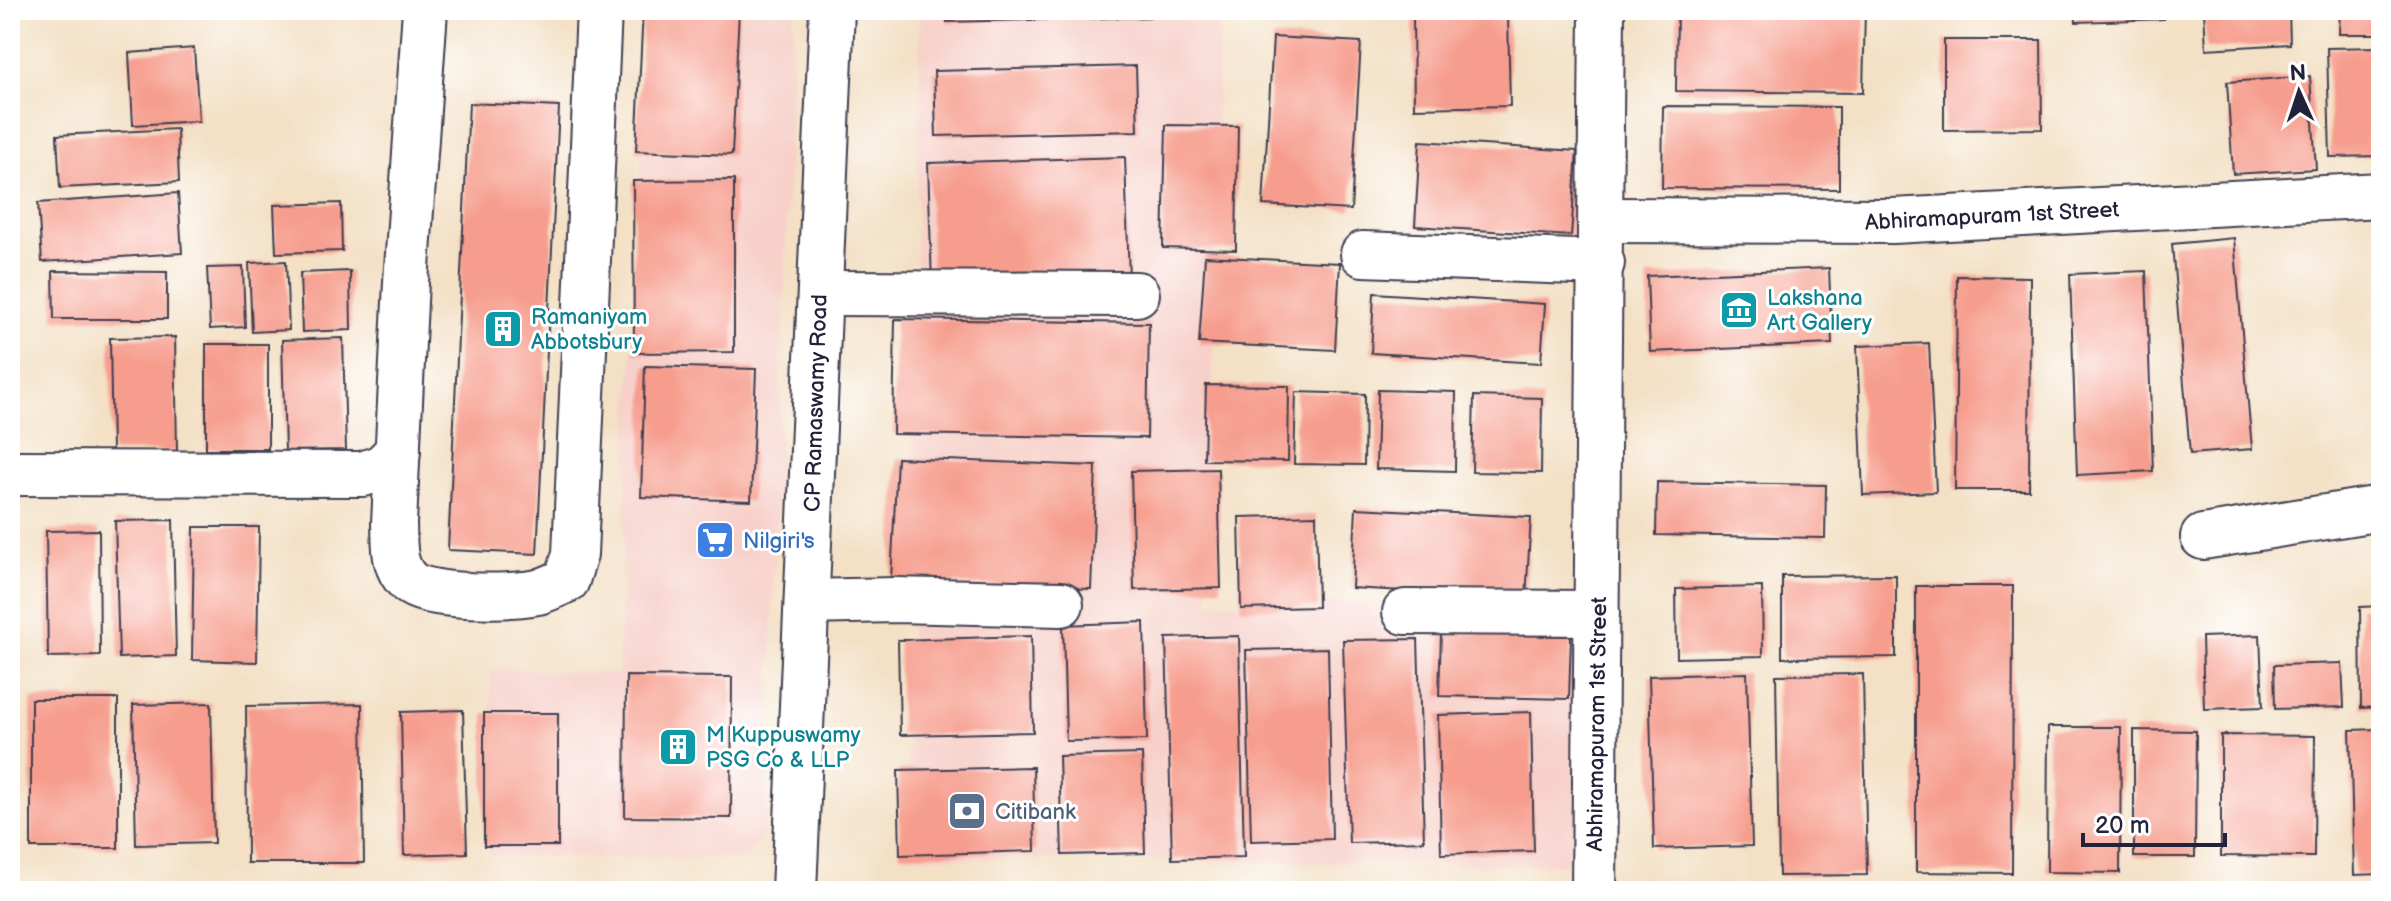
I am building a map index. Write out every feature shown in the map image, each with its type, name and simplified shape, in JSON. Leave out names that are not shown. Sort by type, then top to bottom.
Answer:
[{"type":"street","points":[[425,10],[406,282],[394,523],[396,563],[410,583],[439,594],[480,595],[538,592],[567,580],[575,554],[599,10]]},
{"type":"street","name":"CP Ramaswamy Road","points":[[794,891],[832,10]]},
{"type":"street","name":"Abhiramapuram 1st Street","points":[[1594,891],[1602,10]]},
{"type":"street","name":"Abhiramapuram 1st Street","points":[[1602,220],[1893,221],[2381,195]]},
{"type":"street","points":[[1363,254],[1602,263]]},
{"type":"street","points":[[820,293],[1137,294]]},
{"type":"street","points":[[10,473],[363,474],[382,467],[398,451]]},
{"type":"street","points":[[2203,537],[2381,508]]},
{"type":"street","points":[[807,602],[895,600],[1061,604]]},
{"type":"street","points":[[1405,612],[1597,613]]},
{"type":"shaded area","points":[[648,10],[794,10],[765,834],[747,859],[488,856],[491,669],[618,674]]},
{"type":"shaded area","points":[[920,10],[1219,10],[1209,603],[1584,601],[1574,865],[906,857]]},
{"type":"building","points":[[161,10],[230,10],[230,16],[161,14]]},
{"type":"building","points":[[643,10],[739,10],[732,155],[636,151]]},
{"type":"building","points":[[946,10],[1150,10],[1150,17],[947,22]]},
{"type":"building","points":[[1677,10],[1865,10],[1863,93],[1676,91]]},
{"type":"building","points":[[2075,10],[2163,10],[2164,19],[2076,22]]},
{"type":"building","points":[[2204,10],[2289,10],[2290,44],[2206,49]]},
{"type":"building","points":[[2340,10],[2381,10],[2381,34],[2339,34]]},
{"type":"building","points":[[1508,15],[1510,106],[1414,108],[1413,16]]},
{"type":"building","points":[[1273,37],[1361,42],[1351,210],[1263,205]]},
{"type":"building","points":[[1944,40],[2041,40],[2042,129],[1944,130]]},
{"type":"building","points":[[2381,47],[2381,156],[2330,157],[2327,48]]},
{"type":"building","points":[[194,48],[199,121],[133,125],[129,53]]},
{"type":"building","points":[[1136,66],[1138,131],[936,136],[934,71]]},
{"type":"building","points":[[2310,76],[2316,169],[2233,174],[2227,82]]},
{"type":"building","name":"Ramaniyam Abbotsbury","points":[[469,103],[559,107],[537,554],[448,550]]},
{"type":"building","points":[[1663,106],[1839,107],[1839,189],[1662,188]]},
{"type":"building","points":[[1166,125],[1238,126],[1236,250],[1163,248]]},
{"type":"building","points":[[177,129],[179,182],[60,188],[57,135]]},
{"type":"building","points":[[1420,141],[1577,151],[1571,236],[1415,226]]},
{"type":"building","points":[[1125,157],[1129,280],[932,284],[928,163]]},
{"type":"building","points":[[734,180],[734,352],[634,353],[633,181]]},
{"type":"building","points":[[178,193],[182,253],[42,262],[38,203]]},
{"type":"building","points":[[341,203],[342,251],[276,253],[274,205]]},
{"type":"building","points":[[2234,238],[2252,449],[2190,454],[2172,244]]},
{"type":"building","points":[[1205,256],[1340,263],[1335,350],[1199,343]]},
{"type":"building","points":[[286,261],[289,330],[252,332],[249,263]]},
{"type":"building","points":[[243,267],[245,327],[210,329],[207,268]]},
{"type":"building","name":"Lakshana Art Gallery","points":[[1829,268],[1832,344],[1650,352],[1647,276]]},
{"type":"building","points":[[53,271],[167,272],[167,319],[54,319]]},
{"type":"building","points":[[350,271],[351,330],[302,332],[300,273]]},
{"type":"building","points":[[2146,271],[2153,471],[2077,475],[2070,274]]},
{"type":"building","points":[[1957,276],[2030,277],[2029,490],[1955,490]]},
{"type":"building","points":[[1374,293],[1545,304],[1541,363],[1371,353]]},
{"type":"building","points":[[895,319],[1149,323],[1147,438],[893,434]]},
{"type":"building","points":[[175,337],[177,451],[112,452],[110,338]]},
{"type":"building","points":[[343,338],[346,450],[285,451],[282,340]]},
{"type":"building","points":[[1929,343],[1936,492],[1863,495],[1857,346]]},
{"type":"building","points":[[206,344],[268,344],[268,449],[206,449]]},
{"type":"building","points":[[645,366],[756,369],[751,501],[641,497]]},
{"type":"building","points":[[1206,385],[1289,386],[1288,461],[1204,460]]},
{"type":"building","points":[[1378,390],[1456,392],[1455,471],[1376,469]]},
{"type":"building","points":[[1296,392],[1365,394],[1364,465],[1294,464]]},
{"type":"building","points":[[1474,396],[1542,398],[1541,473],[1472,472]]},
{"type":"building","points":[[897,458],[1096,466],[1091,589],[891,581]]},
{"type":"building","points":[[1218,469],[1221,588],[1134,590],[1131,471]]},
{"type":"building","points":[[1657,482],[1826,485],[1825,538],[1656,535]]},
{"type":"building","points":[[1356,508],[1531,517],[1526,598],[1352,588]]},
{"type":"building","points":[[1316,515],[1318,607],[1241,609],[1239,517]]},
{"type":"building","points":[[173,520],[176,656],[119,658],[115,521]]},
{"type":"building","points":[[194,527],[259,527],[257,662],[192,660]]},
{"type":"building","points":[[99,530],[100,656],[48,657],[46,531]]},
{"type":"building","points":[[1896,575],[1896,657],[1782,658],[1782,576]]},
{"type":"building","points":[[1916,586],[2013,586],[2012,873],[1916,872]]},
{"type":"building","points":[[1762,587],[1763,656],[1677,658],[1676,589]]},
{"type":"building","points":[[2381,606],[2381,707],[2361,708],[2360,607]]},
{"type":"building","points":[[1144,622],[1147,740],[1066,741],[1063,625]]},
{"type":"building","points":[[1441,633],[1571,636],[1569,699],[1439,696]]},
{"type":"building","points":[[2260,635],[2263,707],[2204,709],[2202,637]]},
{"type":"building","points":[[1031,636],[1033,732],[900,735],[898,640]]},
{"type":"building","points":[[1239,636],[1244,857],[1172,859],[1166,638]]},
{"type":"building","points":[[1418,639],[1424,841],[1349,843],[1343,640]]},
{"type":"building","points":[[1328,648],[1332,839],[1251,841],[1246,650]]},
{"type":"building","points":[[2342,663],[2344,707],[2275,709],[2274,665]]},
{"type":"building","points":[[1747,673],[1752,846],[1654,849],[1649,676]]},
{"type":"building","points":[[1863,674],[1867,875],[1779,876],[1776,675]]},
{"type":"building","name":"M Kuppuswamy PSG Co & LLP","points":[[626,676],[732,677],[731,818],[625,817]]},
{"type":"building","points":[[31,699],[118,699],[118,848],[31,848]]},
{"type":"building","points":[[211,703],[214,843],[136,845],[133,705]]},
{"type":"building","points":[[362,704],[364,863],[247,863],[246,706]]},
{"type":"building","points":[[463,710],[467,853],[404,855],[401,712]]},
{"type":"building","points":[[1531,712],[1534,851],[1441,854],[1438,715]]},
{"type":"building","points":[[484,713],[558,713],[558,846],[484,846]]},
{"type":"building","points":[[2048,727],[2121,727],[2120,873],[2047,872]]},
{"type":"building","points":[[2381,729],[2381,874],[2354,875],[2350,730]]},
{"type":"building","points":[[2134,730],[2196,731],[2195,857],[2134,857]]},
{"type":"building","points":[[2221,735],[2315,736],[2314,857],[2221,856]]},
{"type":"building","points":[[1142,754],[1145,853],[1062,855],[1059,756]]},
{"type":"building","name":"Citibank","points":[[1033,767],[1035,851],[900,855],[898,770]]},
{"type":"place","name":"Lakshana Art Gallery","points":[[1739,310]]},
{"type":"place","name":"Ramaniyam Abbotsbury","points":[[503,329]]},
{"type":"place","name":"Nilgiri's","points":[[715,540]]},
{"type":"place","name":"M Kuppuswamy PSG Co & LLP","points":[[678,747]]},
{"type":"place","name":"Citibank","points":[[967,811]]}]
